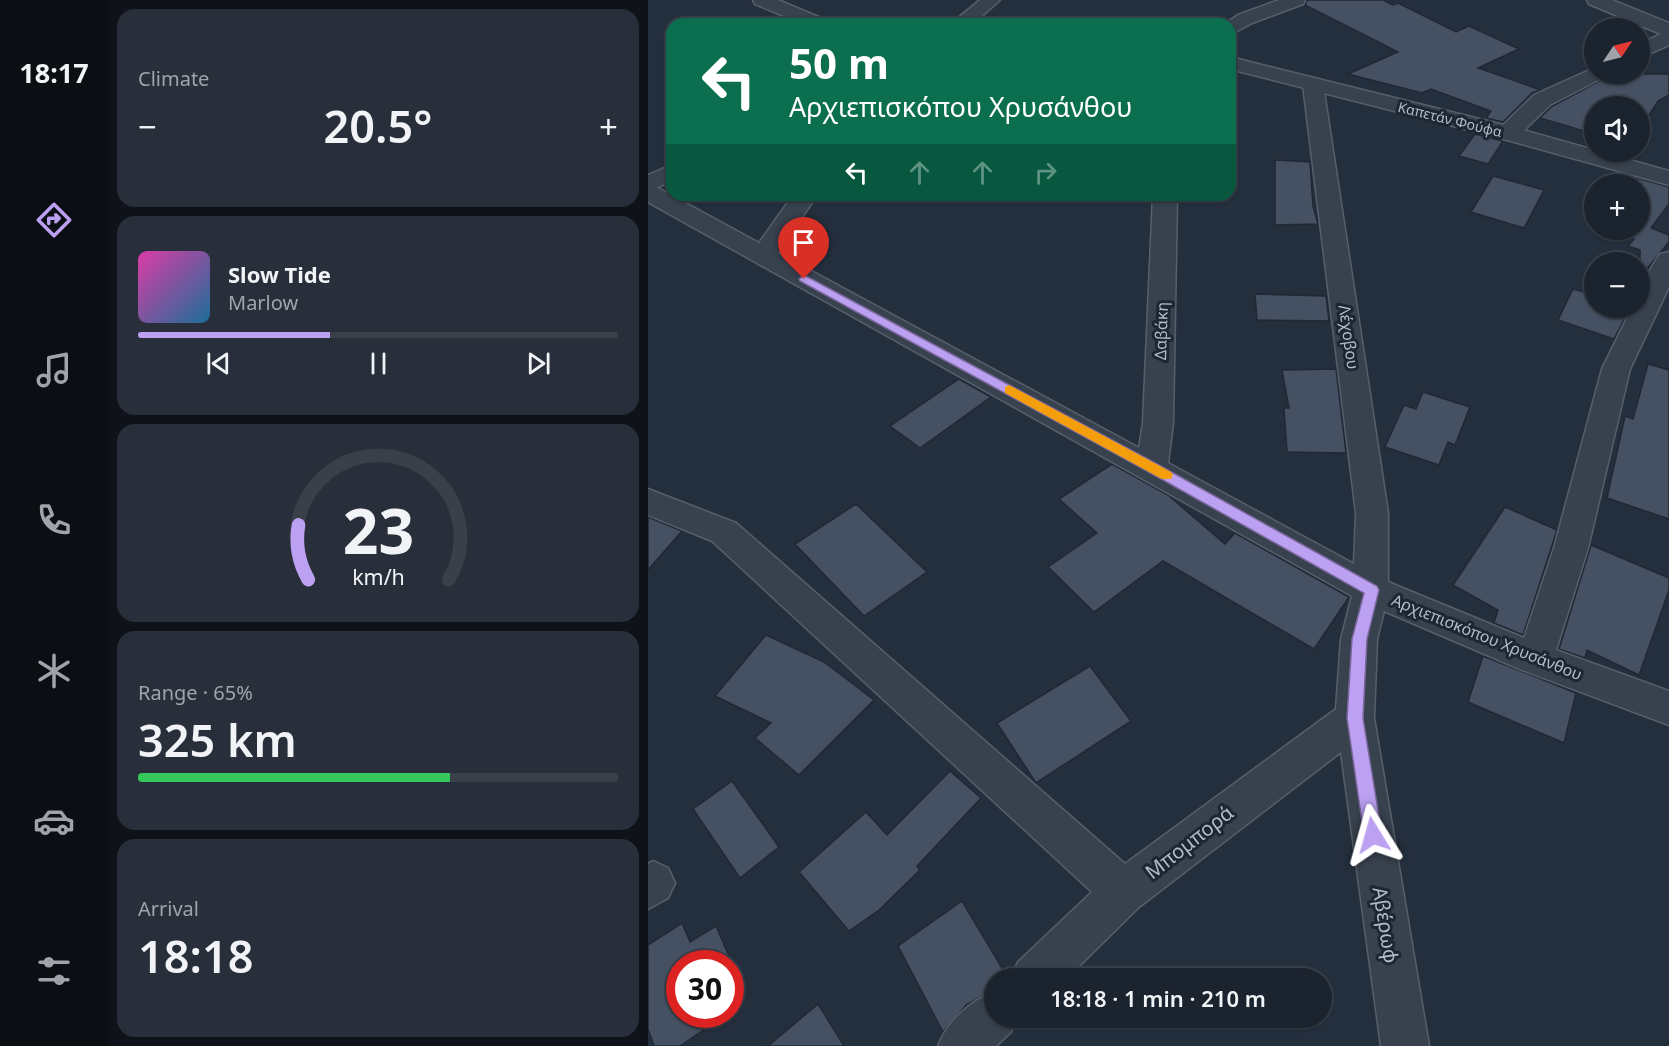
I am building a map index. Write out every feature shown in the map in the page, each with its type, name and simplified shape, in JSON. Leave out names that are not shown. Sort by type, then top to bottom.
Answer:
[{"type":"street","points":[[762,0],[805,18]]},
{"type":"street","points":[[969,18],[991,0]]},
{"type":"street","points":[[1236,25],[1245,19],[1296,0]]},
{"type":"street","points":[[1596,0],[1669,30]]},
{"type":"street","points":[[1650,47],[1669,37]]},
{"type":"street","name":"Καπετάν Φούφα","points":[[1236,65],[1508,133],[1669,178]]},
{"type":"street","points":[[1508,133],[1542,100],[1584,79]]},
{"type":"street","name":"Λέχοβου","points":[[1313,85],[1372,513],[1371,590]]},
{"type":"street","points":[[648,184],[666,175]]},
{"type":"street","name":"Αρχιεπισκόπου Χρυσάνθου","points":[[648,192],[1152,467],[1371,590],[1535,659],[1669,708]]},
{"type":"street","points":[[764,256],[801,201]]},
{"type":"street","name":"Δαβάκη","points":[[1152,467],[1158,423],[1165,201]]},
{"type":"street","points":[[1535,659],[1571,548],[1616,369],[1669,260]]},
{"type":"street","points":[[648,502],[724,532],[1124,892]]},
{"type":"street","name":"Αβέρωφ","points":[[1371,590],[1359,639],[1355,718],[1405,1046]]},
{"type":"street","name":"Μπομπορά","points":[[1044,968],[1124,892],[1355,718]]},
{"type":"street","points":[[962,1046],[984,1025]]},
{"type":"building","points":[[1307,0],[1383,0],[1393,5],[1398,3],[1456,32],[1469,26],[1519,49],[1478,68],[1541,90],[1532,93],[1503,122],[1486,118],[1491,111],[1431,89],[1422,93],[1348,74],[1398,52],[1305,5]]},
{"type":"building","points":[[1650,74],[1669,74],[1669,95],[1658,101],[1650,113],[1650,96],[1584,96],[1584,131],[1540,118],[1551,107],[1594,84],[1650,84]]},
{"type":"building","points":[[1475,134],[1503,141],[1488,164],[1459,156]]},
{"type":"building","points":[[1275,160],[1310,162],[1313,206],[1318,224],[1275,225]]},
{"type":"building","points":[[1493,176],[1544,190],[1524,228],[1471,212]]},
{"type":"building","points":[[1650,182],[1669,187],[1669,204],[1651,228],[1669,235],[1669,242],[1650,265],[1650,252],[1640,252],[1628,246],[1633,240],[1650,240]]},
{"type":"building","points":[[1573,289],[1584,292],[1584,318],[1625,318],[1614,339],[1558,320]]},
{"type":"building","points":[[1255,294],[1326,296],[1329,321],[1257,320]]},
{"type":"building","points":[[1648,364],[1669,370],[1669,519],[1607,498],[1625,416],[1633,419]]},
{"type":"building","points":[[1336,369],[1346,453],[1287,452],[1284,408],[1289,408],[1282,370]]},
{"type":"building","points":[[959,379],[991,397],[920,448],[890,426]]},
{"type":"building","points":[[1423,392],[1470,407],[1455,445],[1448,442],[1439,465],[1385,447],[1404,405],[1416,409]]},
{"type":"building","points":[[1112,464],[1168,495],[1225,544],[1235,533],[1349,597],[1314,649],[1163,561],[1094,612],[1048,567],[1097,533],[1059,499]]},
{"type":"building","points":[[856,504],[927,572],[864,616],[795,544]]},
{"type":"building","points":[[1505,507],[1557,530],[1523,635],[1494,623],[1498,610],[1453,585]]},
{"type":"building","points":[[648,517],[682,531],[648,570]]},
{"type":"building","points":[[1591,545],[1669,578],[1669,590],[1639,675],[1587,650],[1585,658],[1559,649]]},
{"type":"building","points":[[766,635],[824,662],[874,700],[799,775],[755,738],[771,723],[715,696]]},
{"type":"building","points":[[1483,656],[1576,693],[1564,743],[1468,702]]},
{"type":"building","points":[[1090,666],[1131,721],[1036,783],[997,723]]},
{"type":"building","points":[[950,771],[981,798],[917,866],[920,870],[879,910],[849,931],[799,872],[866,812],[887,835]]},
{"type":"building","points":[[732,781],[779,847],[740,878],[693,809]]},
{"type":"building","points":[[962,901],[1002,968],[984,968],[984,995],[966,1005],[943,1032],[898,946]]},
{"type":"building","points":[[682,923],[690,942],[716,926],[726,950],[666,950],[666,1028],[706,1028],[680,1046],[654,1046],[648,1029],[648,945]]},
{"type":"building","points":[[818,1004],[844,1046],[768,1046]]},
{"type":"slow traffic","points":[[1009,390],[1166,475]]},
{"type":"route","points":[[804,279],[1152,467],[1371,590],[1359,639],[1355,718],[1373,835]]}]
